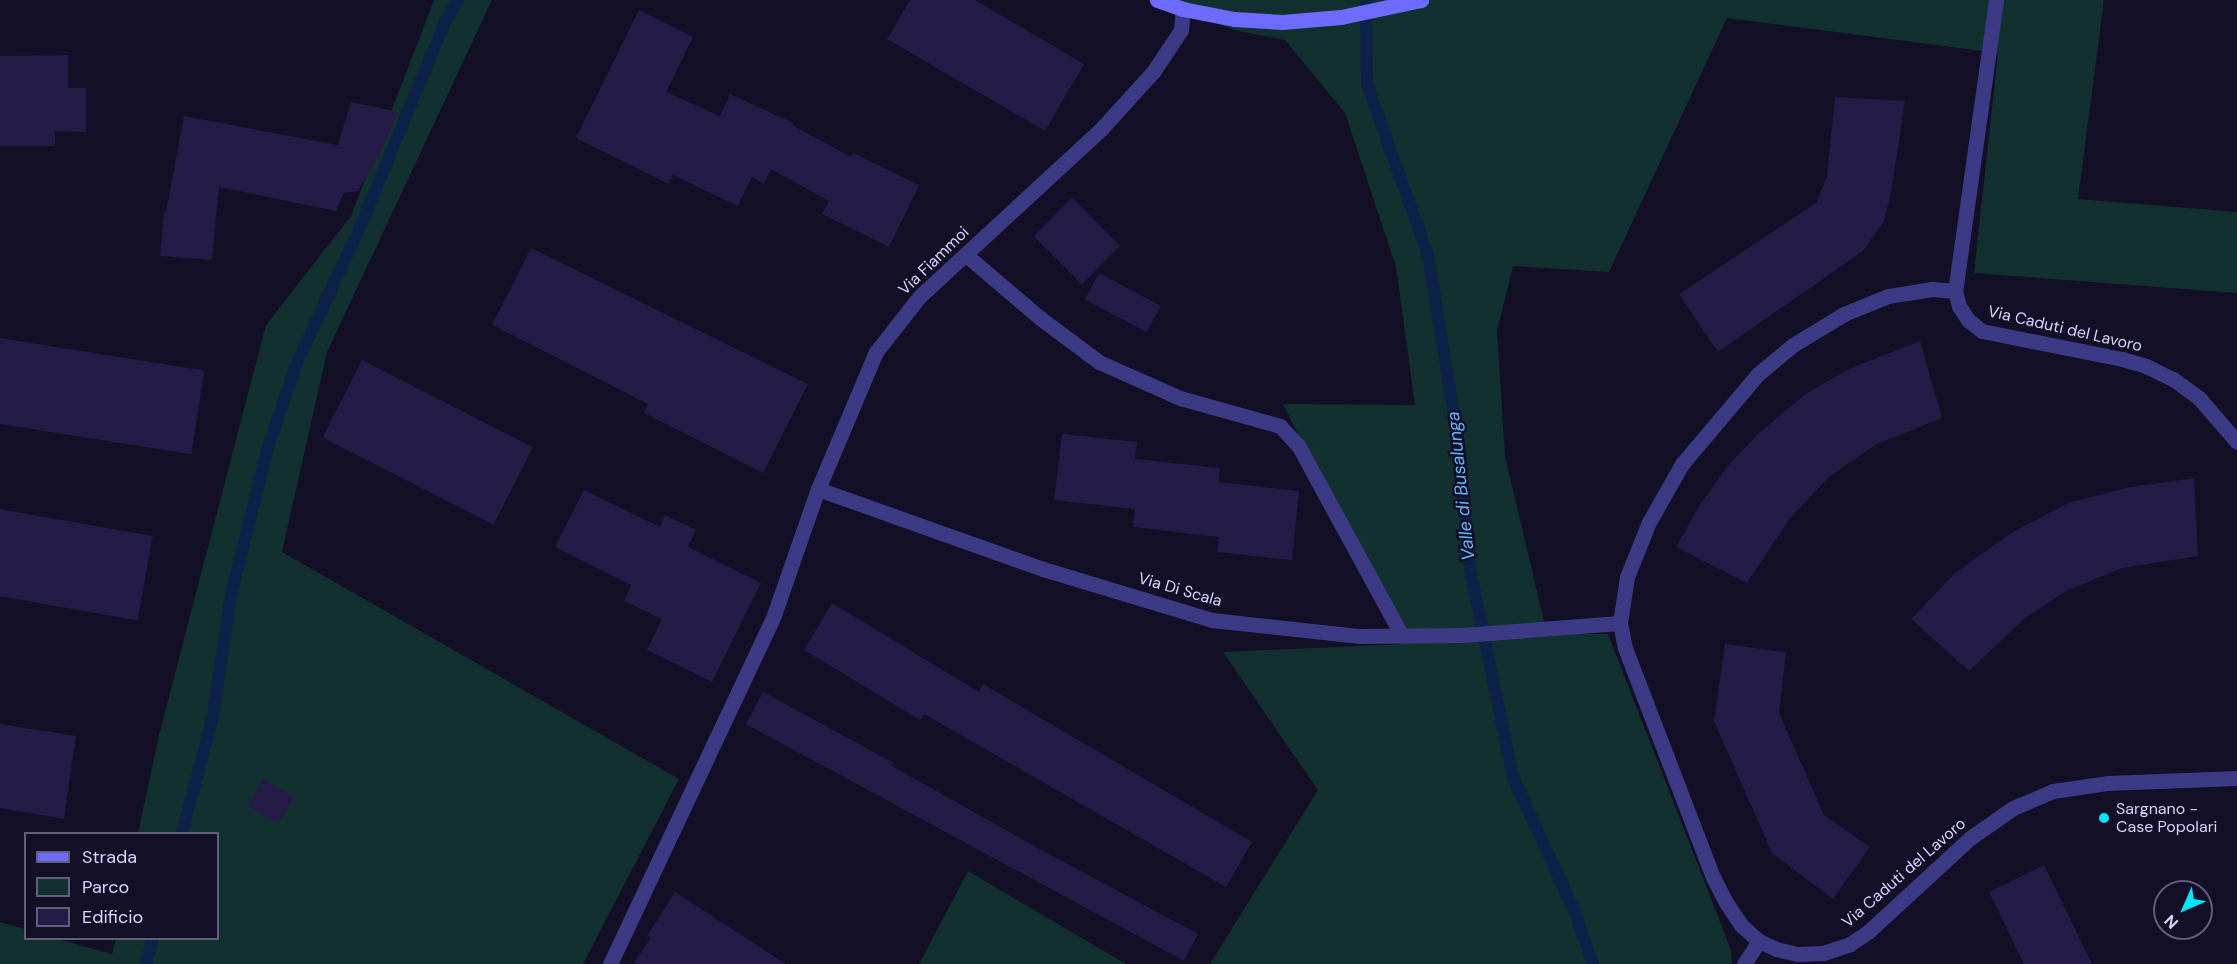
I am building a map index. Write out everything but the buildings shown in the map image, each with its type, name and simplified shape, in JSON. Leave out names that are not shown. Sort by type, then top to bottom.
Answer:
[{"type":"street","points":[[1157,0],[1183,9],[1234,19],[1272,21],[1341,16],[1421,0]]},
{"type":"street","points":[[1620,623],[1627,577],[1649,522],[1682,464],[1758,374],[1793,345],[1844,314],[1888,296],[1932,289],[1955,291],[1996,0]]},
{"type":"street","name":"Via Fiammoi","points":[[610,964],[774,615],[818,489],[876,352],[919,297],[1102,128],[1153,72],[1181,30],[1183,9]]},
{"type":"street","points":[[966,255],[1040,318],[1099,362],[1180,398],[1280,426],[1298,445],[1402,636]]},
{"type":"street","name":"Via Caduti del Lavoro","points":[[1955,291],[1959,306],[1968,320],[1982,331],[2122,358],[2173,379],[2199,398],[2237,442]]},
{"type":"street","name":"Via Di Scala","points":[[818,489],[1043,569],[1212,620],[1360,636],[1463,635],[1620,623]]},
{"type":"street","name":"Via Caduti del Lavoro","points":[[1620,623],[1625,648],[1713,878],[1741,925],[1759,941],[1776,949],[1797,954],[1823,953],[1850,944],[1869,930],[1970,838],[2013,808],[2053,791],[2108,783],[2237,778]]},
{"type":"street","points":[[1744,964],[1759,941]]},
{"type":"green space","points":[[434,0],[492,0],[327,352],[282,552],[679,779],[583,964],[0,964],[0,922],[24,929],[24,940],[61,940],[112,954],[116,940],[219,940],[219,832],[138,832],[159,735],[266,325],[351,216]]},
{"type":"green space","points":[[1148,0],[2104,0],[2078,199],[2237,212],[2237,293],[1974,273],[1998,53],[1727,18],[1609,272],[1513,266],[1497,331],[1505,456],[1547,634],[1608,634],[1731,950],[1732,964],[1210,964],[1318,790],[1223,652],[1402,644],[1283,404],[1415,405],[1396,267],[1345,113],[1285,40],[1238,31]]},
{"type":"green space","points":[[968,871],[1126,964],[919,964]]},
{"type":"waterway","points":[[183,832],[213,715],[232,590],[268,447],[298,360],[358,232],[446,20],[458,0]]},
{"type":"waterway","name":"Valle di Busalunga","points":[[1366,0],[1367,84],[1428,255],[1460,451],[1470,569],[1513,777],[1574,910],[1593,964]]},
{"type":"waterway","points":[[146,964],[152,940]]},
{"type":"place","name":"Sargnano - Case Popolari","points":[[2104,818]]}]
